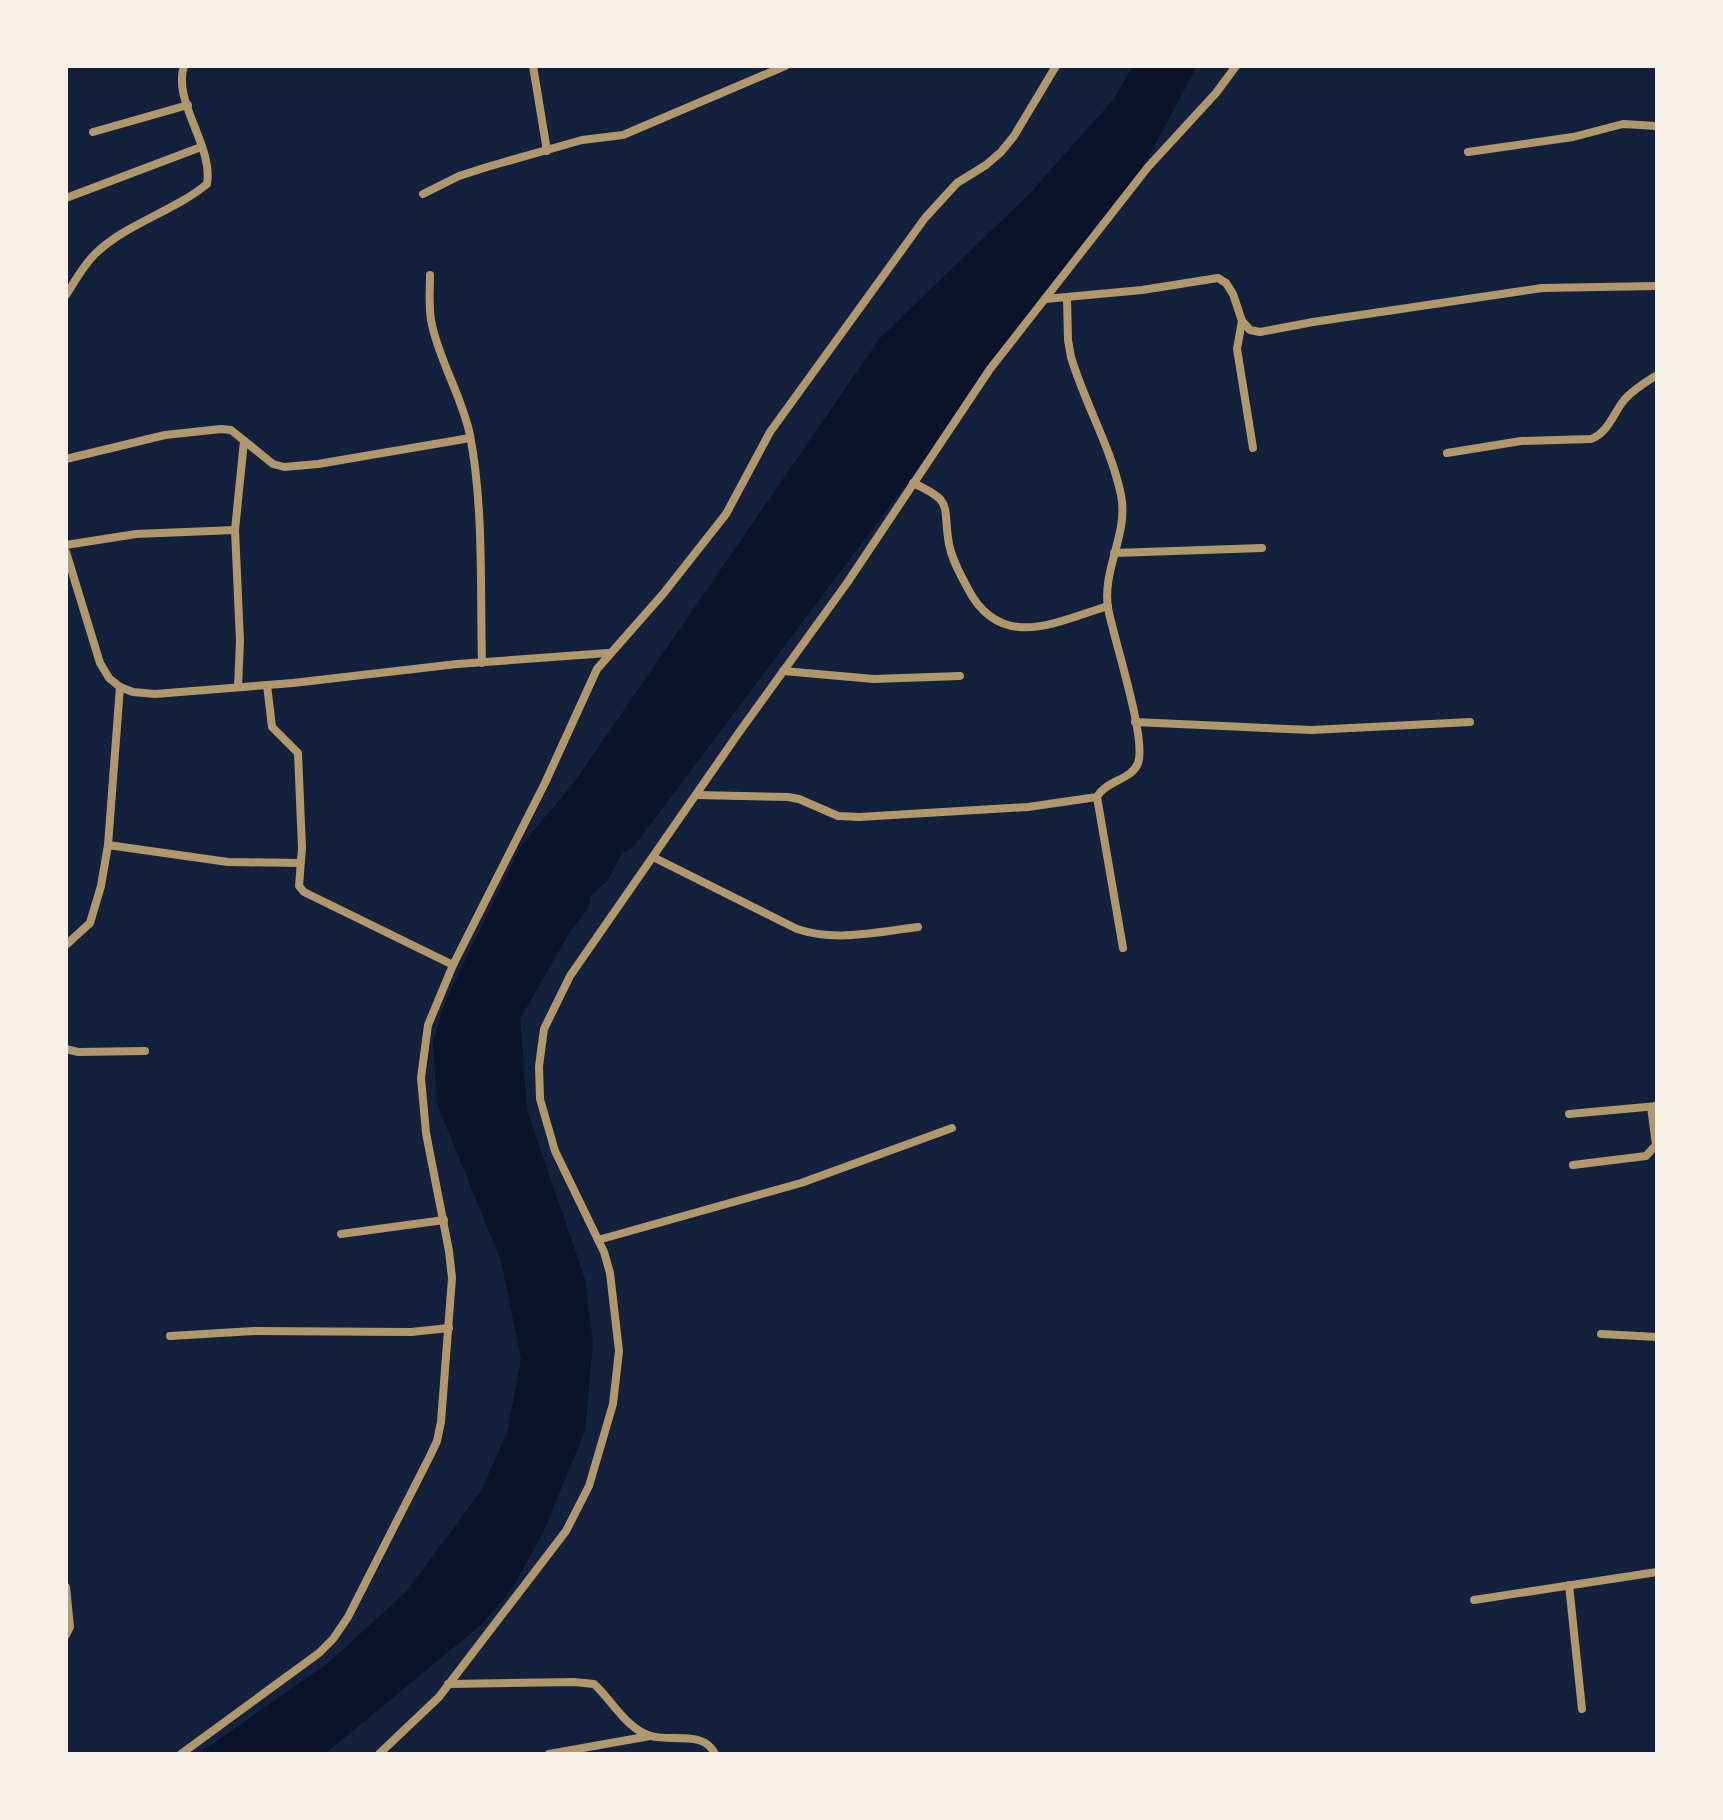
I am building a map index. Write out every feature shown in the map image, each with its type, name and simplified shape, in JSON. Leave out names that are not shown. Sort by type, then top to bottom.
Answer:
[{"type":"street","points":[[66,295],[80,271],[114,239],[207,184],[209,175],[188,105],[183,70],[171,66]]},
{"type":"street","points":[[533,66],[547,151]]},
{"type":"street","points":[[423,194],[459,176],[582,140],[623,135],[785,66]]},
{"type":"street","points":[[181,1754],[319,1653],[333,1639],[348,1617],[437,1441],[452,1278],[426,1133],[421,1078],[428,1025],[453,965],[545,783],[597,669],[663,594],[726,514],[770,432],[925,218],[957,183],[1001,152],[1056,66]]},
{"type":"street","points":[[379,1754],[448,1684],[566,1531],[589,1486],[613,1404],[619,1351],[610,1273],[598,1240],[555,1151],[540,1099],[540,1048],[544,1029],[570,976],[847,583],[990,369],[1148,167],[1216,93],[1236,66]]},
{"type":"street","points":[[93,132],[188,105]]},
{"type":"street","points":[[1468,152],[1573,137],[1623,124],[1657,126]]},
{"type":"street","points":[[66,198],[201,147]]},
{"type":"street","points":[[430,275],[429,313],[432,328],[465,414],[470,438],[479,538],[482,663]]},
{"type":"street","points":[[1045,299],[1142,290],[1218,278],[1226,283],[1233,294],[1242,321],[1250,330],[1260,332],[1542,288],[1657,286]]},
{"type":"street","points":[[1067,298],[1071,357],[1122,499],[1123,514],[1107,587],[1108,606],[1140,755],[1138,766],[1131,773],[1101,790],[1097,797],[1123,948]]},
{"type":"street","points":[[1242,321],[1237,349],[1253,448]]},
{"type":"street","points":[[1447,453],[1521,441],[1591,439],[1607,428],[1628,396],[1657,375]]},
{"type":"street","points":[[66,459],[145,439],[231,430],[273,464],[294,467],[470,438]]},
{"type":"street","points":[[238,687],[240,641],[235,530],[244,441]]},
{"type":"street","points":[[913,483],[942,499],[952,555],[975,602],[997,622],[1010,627],[1043,627],[1108,606]]},
{"type":"street","points":[[66,545],[136,534],[235,530]]},
{"type":"street","points":[[1114,553],[1262,548]]},
{"type":"street","points":[[66,552],[100,663],[109,678],[133,692],[155,694],[267,685],[608,653]]},
{"type":"street","points":[[783,671],[874,679],[960,676]]},
{"type":"street","points":[[267,685],[272,727],[298,753],[302,848],[299,886],[304,892],[453,965]]},
{"type":"street","points":[[66,945],[90,923],[96,909],[108,845],[120,687]]},
{"type":"street","points":[[1135,722],[1311,730],[1470,722]]},
{"type":"street","points":[[696,795],[788,797],[838,816],[859,817],[1028,807],[1097,797]]},
{"type":"street","points":[[108,845],[228,862],[300,863]]},
{"type":"street","points":[[653,857],[772,917],[817,936],[918,927]]},
{"type":"street","points":[[66,1049],[78,1052],[145,1051]]},
{"type":"street","points":[[1569,1114],[1654,1107],[1656,1145],[1646,1156],[1573,1165]]},
{"type":"street","points":[[598,1240],[801,1183],[952,1128]]},
{"type":"street","points":[[341,1234],[444,1220]]},
{"type":"street","points":[[170,1336],[254,1331],[411,1332],[449,1328]]},
{"type":"street","points":[[1601,1334],[1657,1337]]},
{"type":"street","points":[[1474,1600],[1657,1572]]},
{"type":"street","points":[[1569,1585],[1582,1709]]},
{"type":"street","points":[[66,1587],[70,1627],[66,1635]]},
{"type":"street","points":[[448,1684],[594,1684],[627,1722],[651,1736]]},
{"type":"street","points":[[549,1754],[651,1736],[703,1741],[711,1745],[715,1754]]},
{"type":"water","points":[[1133,66],[1184,66],[658,781],[608,880],[528,956],[519,1001],[527,1110],[585,1279],[593,1343],[585,1431],[543,1533],[510,1592],[482,1624],[325,1754],[198,1754],[328,1663],[406,1592],[481,1491],[507,1433],[521,1359],[501,1261],[437,1104],[433,1042],[445,1002],[521,846],[575,781],[880,338],[1029,194],[1113,100]]},
{"type":"waterway","points":[[621,835],[1123,168],[1178,66]]},
{"type":"waterway","points":[[501,1018],[556,922],[573,900]]}]
